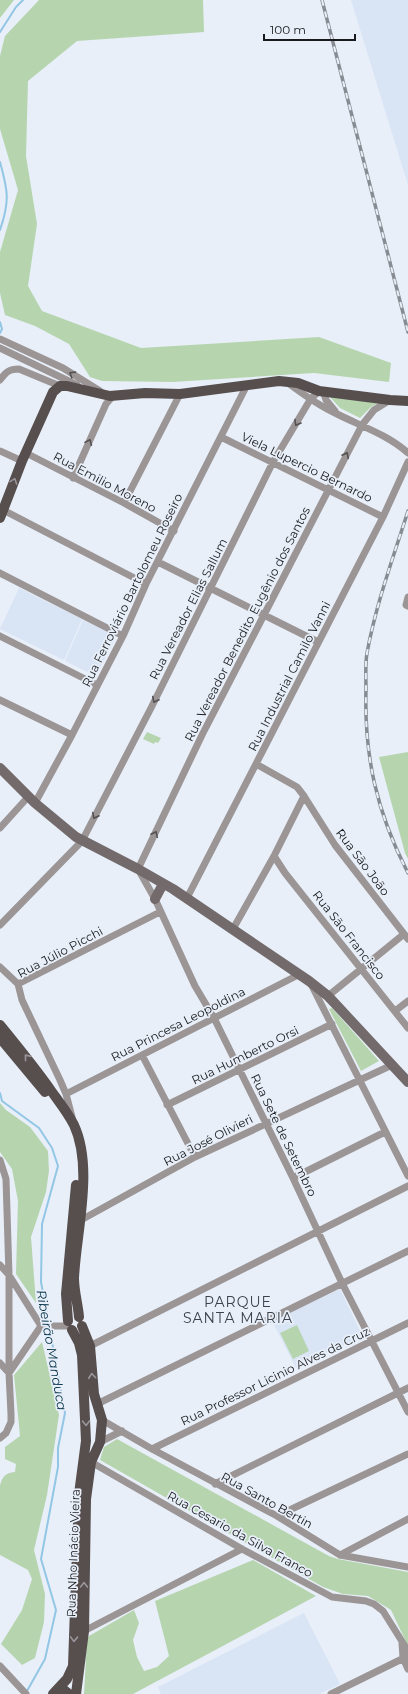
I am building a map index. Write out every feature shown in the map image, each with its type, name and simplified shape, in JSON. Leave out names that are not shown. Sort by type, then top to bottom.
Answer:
[{"type":"main road","points":[[2,514],[24,457],[53,392],[64,386],[109,395],[145,393],[180,394],[247,385],[287,382],[298,383],[321,391],[408,401]]},
{"type":"main road","points":[[0,768],[31,800],[82,840],[138,869],[187,898],[234,928],[300,974],[328,996],[408,1082]]},
{"type":"main road","points":[[154,899],[164,884]]},
{"type":"main road","points":[[0,1025],[30,1060],[67,1112],[74,1126],[81,1150],[83,1178],[81,1220],[72,1325]]},
{"type":"main road","points":[[0,1038],[58,1110],[68,1130],[74,1147],[77,1176],[66,1294],[72,1325]]},
{"type":"main road","name":"Rua Nho Inácio Vieira","points":[[72,1325],[90,1346],[94,1394],[102,1420],[100,1442],[91,1462],[86,1499],[84,1631],[76,1666]]},
{"type":"main road","name":"Rua Nho Inácio Vieira","points":[[72,1325],[82,1355],[86,1441],[79,1494],[76,1666]]},
{"type":"main road","points":[[86,1441],[93,1443],[100,1442]]},
{"type":"main road","points":[[55,1693],[76,1666]]},
{"type":"main road","points":[[76,1666],[76,1694]]},
{"type":"main road","points":[[55,1693],[63,1689],[69,1694]]},
{"type":"street","points":[[0,339],[63,368],[109,395],[73,478]]},
{"type":"street","points":[[3,349],[86,390]]},
{"type":"street","points":[[0,380],[6,372],[13,369],[19,369],[64,386]]},
{"type":"street","points":[[287,382],[310,400],[338,415],[362,425],[400,446],[408,453]]},
{"type":"street","name":"Rua Ferroviário Bartolomeu Roseiro","points":[[0,828],[31,800],[72,735],[123,636],[146,584],[247,385]]},
{"type":"street","points":[[321,391],[338,415]]},
{"type":"street","name":"Rua Vereador Elias Sallum","points":[[0,925],[82,840],[211,589],[274,462],[310,400],[321,391]]},
{"type":"street","points":[[124,503],[180,394]]},
{"type":"street","name":"Rua Vereador Benedito Eugênio dos Santos","points":[[138,869],[202,735],[362,425],[374,410],[390,400]]},
{"type":"street","name":"Viela Lupercio Bernardo","points":[[221,437],[329,489],[382,517]]},
{"type":"street","name":"Rua Emilio Moreno","points":[[0,451],[24,457],[73,478],[124,503],[174,531]]},
{"type":"street","name":"Rua Industrial Camilo Vanni","points":[[187,898],[382,517],[408,462]]},
{"type":"street","points":[[2,514],[146,584]]},
{"type":"street","points":[[158,562],[263,616],[318,642]]},
{"type":"street","points":[[0,573],[123,636]]},
{"type":"street","points":[[407,606],[408,597]]},
{"type":"street","points":[[0,636],[97,685]]},
{"type":"street","points":[[0,700],[72,735]]},
{"type":"street","name":"Rua São João","points":[[256,764],[297,788],[304,796],[335,845],[406,936]]},
{"type":"street","points":[[234,928],[274,856],[304,796]]},
{"type":"street","name":"Rua São Francisco","points":[[274,856],[285,873],[408,1028]]},
{"type":"street","name":"Rua Sete de Setembro","points":[[138,869],[154,899],[195,986],[214,1018],[319,1231],[342,1283],[408,1412]]},
{"type":"street","name":"Rua Júlio Picchi","points":[[74,1126],[66,1094],[22,1000],[18,984],[160,912]]},
{"type":"street","points":[[328,996],[406,936]]},
{"type":"street","points":[[0,967],[18,984]]},
{"type":"street","name":"Rua Princesa Leopoldina","points":[[66,1094],[300,974]]},
{"type":"street","points":[[309,981],[408,1176]]},
{"type":"street","points":[[395,1011],[408,1001]]},
{"type":"street","name":"Rua Humberto Orsi","points":[[167,1105],[332,1024]]},
{"type":"street","points":[[142,1055],[195,1157]]},
{"type":"street","name":"Rua José Olivieri","points":[[81,1220],[195,1157],[392,1065]]},
{"type":"street","points":[[293,1178],[385,1132]]},
{"type":"street","points":[[0,1160],[6,1179],[11,1422],[6,1433],[0,1438]]},
{"type":"street","points":[[401,1161],[408,1168]]},
{"type":"street","points":[[90,1346],[408,1186]]},
{"type":"street","points":[[97,1404],[408,1251]]},
{"type":"street","points":[[0,1265],[9,1275],[43,1326]]},
{"type":"street","name":"Rua Professor Licinio Alves da Cruz","points":[[152,1449],[408,1323]]},
{"type":"street","points":[[43,1326],[72,1325]]},
{"type":"street","points":[[9,1374],[43,1326]]},
{"type":"street","points":[[0,1363],[9,1374]]},
{"type":"street","points":[[215,1484],[408,1388]]},
{"type":"street","name":"Rua Santo Bertin","points":[[102,1420],[215,1484],[277,1516],[340,1555],[408,1567]]},
{"type":"street","points":[[100,1442],[122,1431]]},
{"type":"street","points":[[277,1516],[408,1454]]},
{"type":"street","name":"Rua Cesario da Silva Franco","points":[[91,1462],[242,1549],[332,1597],[366,1601],[374,1604],[383,1611],[401,1640]]},
{"type":"street","points":[[340,1555],[408,1519]]},
{"type":"street","points":[[84,1631],[242,1549]]},
{"type":"street","points":[[401,1640],[408,1651]]},
{"type":"street","points":[[401,1640],[408,1669]]},
{"type":"street","points":[[331,1694],[405,1657]]},
{"type":"street","points":[[0,1666],[26,1694]]},
{"type":"shaded area","points":[[351,0],[408,0],[408,185]]},
{"type":"shaded area","points":[[19,588],[82,619],[64,660],[0,629]]},
{"type":"shaded area","points":[[83,620],[111,633],[113,637],[113,643],[96,676],[65,661]]},
{"type":"shaded area","points":[[340,1289],[362,1335],[359,1338],[296,1368],[272,1321]]},
{"type":"shaded area","points":[[304,1613],[340,1684],[319,1694],[161,1694],[158,1687]]},
{"type":"green space","points":[[0,0],[14,0],[0,18]]},
{"type":"green space","points":[[39,0],[203,0],[204,32],[77,41],[28,81],[26,156],[37,224],[28,286],[42,311],[141,348],[319,337],[391,363],[389,382],[314,373],[173,382],[102,381],[90,377],[69,344],[35,326],[5,315],[0,293],[0,252],[18,190],[0,129],[0,56],[5,36]]},
{"type":"green space","points":[[329,396],[380,402],[371,407],[360,418],[340,408]]},
{"type":"green space","points":[[147,732],[161,738],[158,743],[155,742],[154,744],[143,739]]},
{"type":"green space","points":[[408,752],[408,859],[405,853],[379,757]]},
{"type":"green space","points":[[332,1008],[379,1061],[361,1071],[329,1009]]},
{"type":"green space","points":[[0,1103],[6,1110],[30,1127],[48,1151],[49,1171],[46,1192],[31,1237],[36,1303],[16,1274],[18,1201],[12,1169],[0,1152]]},
{"type":"green space","points":[[297,1325],[309,1351],[293,1359],[280,1333]]},
{"type":"green space","points":[[42,1342],[59,1415],[47,1495],[34,1550],[45,1594],[44,1622],[35,1658],[22,1665],[1,1644],[22,1610],[32,1579],[28,1570],[0,1555],[0,1485],[5,1476],[9,1473],[15,1472],[16,1464],[5,1459],[5,1447],[20,1436],[14,1375]]},
{"type":"green space","points":[[117,1439],[329,1556],[408,1572],[408,1646],[391,1610],[368,1596],[343,1594],[323,1587],[100,1460],[104,1447]]},
{"type":"green space","points":[[253,1560],[316,1596],[133,1694],[84,1694],[87,1640],[89,1636],[134,1610],[139,1623],[133,1640],[137,1657],[144,1671],[157,1667],[169,1656],[155,1601]]},
{"type":"waterway","name":"Ribeirão Manduca","points":[[0,32],[16,7],[23,0]]},
{"type":"waterway","name":"Ribeirão Manduca","points":[[0,162],[7,196],[7,203],[0,230]]},
{"type":"waterway","name":"Ribeirão Manduca","points":[[0,322],[2,329],[0,333]]},
{"type":"waterway","name":"Ribeirão Manduca","points":[[0,1093],[2,1101],[39,1128],[52,1148],[58,1166],[42,1224],[41,1282],[65,1413],[58,1448],[58,1467],[41,1559],[56,1610],[45,1659],[27,1691]]},
{"type":"railway","points":[[322,0],[408,332]]},
{"type":"railway","points":[[408,511],[385,581],[375,617],[366,662],[366,714],[370,761],[388,828],[408,873]]},
{"type":"district","name":"PARQUE SANTA MARIA","points":[[238,1310]]}]
